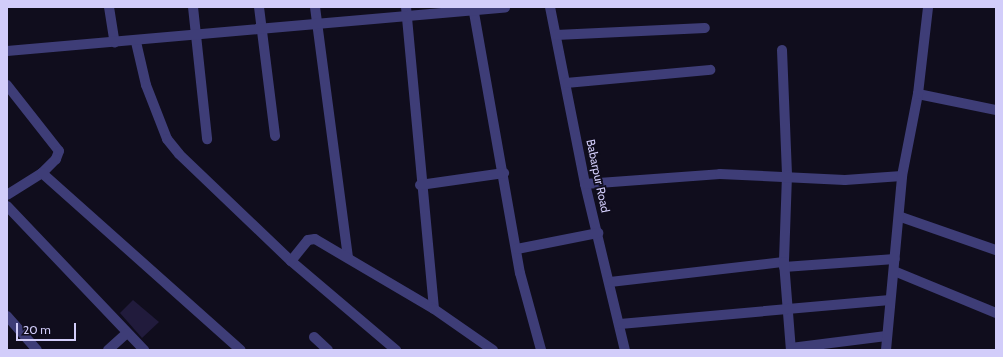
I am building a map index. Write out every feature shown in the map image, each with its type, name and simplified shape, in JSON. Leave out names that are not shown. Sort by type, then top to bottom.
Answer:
[{"type":"street","points":[[109,7],[115,43]]},
{"type":"street","points":[[193,7],[207,139]]},
{"type":"street","points":[[259,7],[274,136]]},
{"type":"street","points":[[315,7],[348,257]]},
{"type":"street","points":[[406,7],[420,185],[434,309]]},
{"type":"street","points":[[7,52],[136,42],[317,23],[408,18],[473,9],[505,7]]},
{"type":"street","name":"Babarpur Road","points":[[550,7],[585,184],[610,282],[625,350]]},
{"type":"street","points":[[886,350],[890,300],[901,216],[902,176],[918,94],[928,7]]},
{"type":"street","points":[[473,9],[517,249],[540,350]]},
{"type":"street","points":[[556,35],[705,28]]},
{"type":"street","points":[[136,42],[146,85],[167,139],[291,261],[396,350]]},
{"type":"street","points":[[782,50],[787,175],[784,265],[791,349],[886,336]]},
{"type":"street","points":[[566,83],[710,70]]},
{"type":"street","points":[[7,85],[58,146],[56,159],[42,173],[7,195]]},
{"type":"street","points":[[918,94],[996,110]]},
{"type":"street","points":[[42,173],[241,350]]},
{"type":"street","points":[[420,185],[504,173]]},
{"type":"street","points":[[585,184],[720,174],[787,175],[846,180],[902,176]]},
{"type":"street","points":[[7,206],[144,350]]},
{"type":"street","points":[[901,216],[996,250]]},
{"type":"street","points":[[517,249],[598,233]]},
{"type":"street","points":[[291,261],[312,238],[348,257],[434,309],[493,350]]},
{"type":"street","points":[[610,282],[784,265],[895,259]]},
{"type":"street","points":[[894,271],[996,313]]},
{"type":"street","points":[[620,324],[788,307],[890,300]]},
{"type":"street","points":[[7,316],[37,350]]},
{"type":"street","points":[[108,350],[127,333]]},
{"type":"street","points":[[314,337],[328,350]]},
{"type":"building","points":[[133,300],[159,322],[142,338],[120,313]]}]
